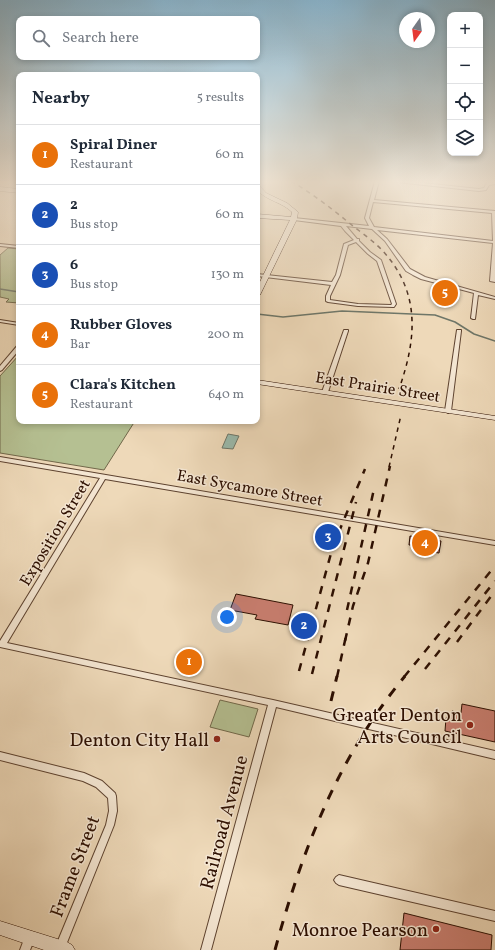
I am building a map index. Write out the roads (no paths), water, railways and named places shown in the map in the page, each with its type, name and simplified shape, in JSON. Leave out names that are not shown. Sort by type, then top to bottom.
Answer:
[{"type":"street","points":[[260,289],[291,225]]},
{"type":"street","points":[[343,225],[346,230],[358,240],[369,252],[379,260],[394,304],[392,306],[358,305],[332,302],[328,300],[328,296],[334,284],[346,244],[358,240]]},
{"type":"street","points":[[346,225],[495,242]]},
{"type":"street","points":[[372,225],[386,240],[408,270],[423,278],[495,298]]},
{"type":"street","points":[[494,225],[494,281]]},
{"type":"street","points":[[0,245],[16,248]]},
{"type":"street","points":[[260,275],[334,284]]},
{"type":"street","points":[[473,318],[476,293]]},
{"type":"street","points":[[0,321],[16,324]]},
{"type":"street","points":[[325,392],[346,331]]},
{"type":"street","points":[[448,411],[459,331]]},
{"type":"street","points":[[0,368],[16,351]]},
{"type":"street","name":"East Prairie Street","points":[[260,382],[495,418]]},
{"type":"street","name":"East Sycamore Street","points":[[0,459],[495,543]]},
{"type":"street","name":"Exposition Street","points":[[1,644],[104,476]]},
{"type":"street","points":[[1,644],[273,703],[495,755]]},
{"type":"street","name":"Railroad Avenue","points":[[206,950],[273,703]]},
{"type":"street","name":"Frame Street","points":[[0,756],[84,777],[99,784],[112,796],[113,811],[110,825],[64,949]]},
{"type":"street","points":[[339,880],[495,916]]},
{"type":"street","points":[[0,928],[28,944],[64,949]]},
{"type":"waterway","points":[[0,289],[16,292]]},
{"type":"waterway","points":[[260,314],[283,317],[342,311],[435,315],[455,322],[474,334],[495,341]]},
{"type":"railway","points":[[352,225],[377,245],[394,265],[403,281],[409,298],[412,316],[412,333],[405,370],[399,389]]},
{"type":"railway","points":[[389,467],[401,415]]},
{"type":"railway","points":[[345,641],[353,606],[368,563],[390,466]]},
{"type":"railway","points":[[299,671],[333,546],[365,469]]},
{"type":"railway","points":[[347,610],[374,489]]},
{"type":"railway","points":[[312,674],[356,502]]},
{"type":"railway","points":[[404,677],[495,566]]},
{"type":"railway","points":[[425,669],[495,581]]},
{"type":"railway","points":[[457,642],[495,591]]},
{"type":"railway","points":[[337,677],[346,636]]},
{"type":"railway","points":[[331,701],[337,676]]},
{"type":"railway","points":[[275,950],[297,876],[325,806],[360,739],[381,707],[405,676]]},
{"type":"place","name":"Clara's Kitchen","points":[[445,293]]},
{"type":"place","name":"6","points":[[328,537]]},
{"type":"place","name":"Rubber Gloves","points":[[425,543]]},
{"type":"place","name":"2","points":[[304,626]]},
{"type":"place","name":"Spiral Diner","points":[[189,662]]},
{"type":"place","name":"Greater Denton Arts Council","points":[[470,725]]},
{"type":"place","name":"Denton City Hall","points":[[217,739]]},
{"type":"place","name":"Monroe Pearson","points":[[436,929]]}]
